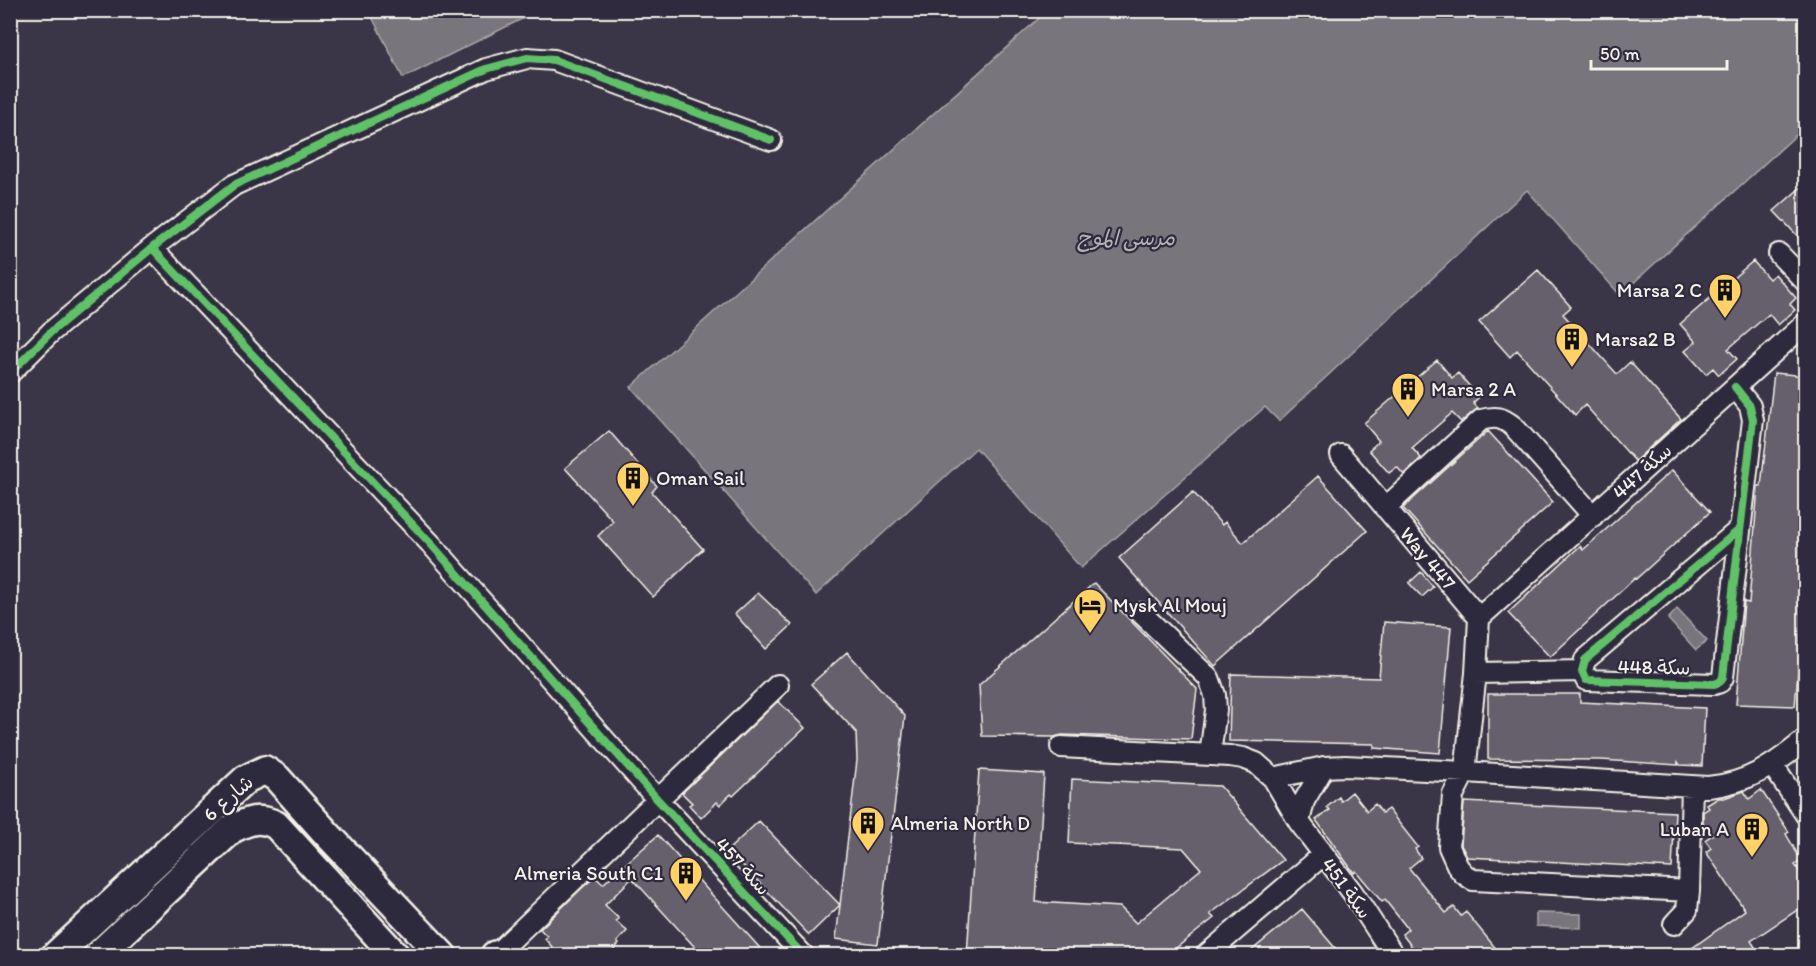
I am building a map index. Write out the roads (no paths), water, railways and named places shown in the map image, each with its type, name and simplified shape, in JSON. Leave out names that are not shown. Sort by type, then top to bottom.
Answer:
[{"type":"street","points":[[10,372],[51,332],[152,248],[234,185],[486,69],[527,58],[554,60],[771,140]]},
{"type":"street","name":"سكة 457","points":[[152,248],[431,544],[658,800],[804,956]]},
{"type":"street","points":[[1779,254],[1806,282]]},
{"type":"street","name":"سكة 447","points":[[1479,618],[1806,323]]},
{"type":"street","name":"سكة 448","points":[[1735,387],[1750,406],[1753,420],[1724,671],[1720,682],[1714,684],[1588,682],[1582,671],[1585,660],[1740,529]]},
{"type":"street","points":[[1385,508],[1481,420],[1494,417],[1503,418],[1514,427],[1593,516]]},
{"type":"street","name":"Way 447","points":[[1341,455],[1479,618]]},
{"type":"street","points":[[1141,613],[1209,678],[1215,695],[1216,710],[1210,755]]},
{"type":"street","points":[[1479,618],[1476,673],[1465,771],[1453,795],[1449,847],[1458,867],[1473,880],[1689,891]]},
{"type":"street","points":[[1476,673],[1582,671]]},
{"type":"street","points":[[495,955],[778,685]]},
{"type":"street","points":[[1061,747],[1243,758],[1256,763],[1273,778],[1324,767],[1345,766],[1465,771],[1692,786],[1724,785],[1745,779],[1773,766],[1806,739]]},
{"type":"street","points":[[1773,766],[1806,815]]},
{"type":"street","points":[[1299,822],[1304,801],[1324,767]]},
{"type":"street","name":"شارع 6","points":[[56,956],[246,778],[265,770],[277,778],[443,956]]},
{"type":"street","name":"سكة 451","points":[[1273,778],[1299,822],[1353,893],[1394,956]]},
{"type":"street","points":[[1674,924],[1687,910],[1692,786]]},
{"type":"street","name":"شارع 6","points":[[97,956],[231,829],[255,819],[266,820],[276,825],[396,956]]},
{"type":"street","points":[[1205,956],[1323,855]]},
{"type":"water","points":[[369,11],[538,11],[403,78]]},
{"type":"water","name":"مرسى الموج","points":[[1047,11],[1805,11],[1805,127],[1620,295],[1527,190],[1279,421],[1265,407],[1081,568],[976,448],[816,595],[631,387]]},
{"type":"water","points":[[1677,609],[1707,641],[1696,650],[1668,619]]},
{"type":"water","points":[[1536,913],[1581,914],[1581,928],[1536,926]]},
{"type":"place","name":"Marsa 2 C","points":[[1725,319]]},
{"type":"place","name":"Marsa2 B","points":[[1572,368]]},
{"type":"place","name":"Marsa 2 A","points":[[1408,418]]},
{"type":"place","name":"Oman Sail","points":[[633,507]]},
{"type":"place","name":"Mysk Al Mouj","points":[[1090,634]]},
{"type":"place","name":"Almeria North D","points":[[868,852]]},
{"type":"place","name":"Luban A","points":[[1752,858]]},
{"type":"place","name":"Almeria South C1","points":[[686,902]]}]
